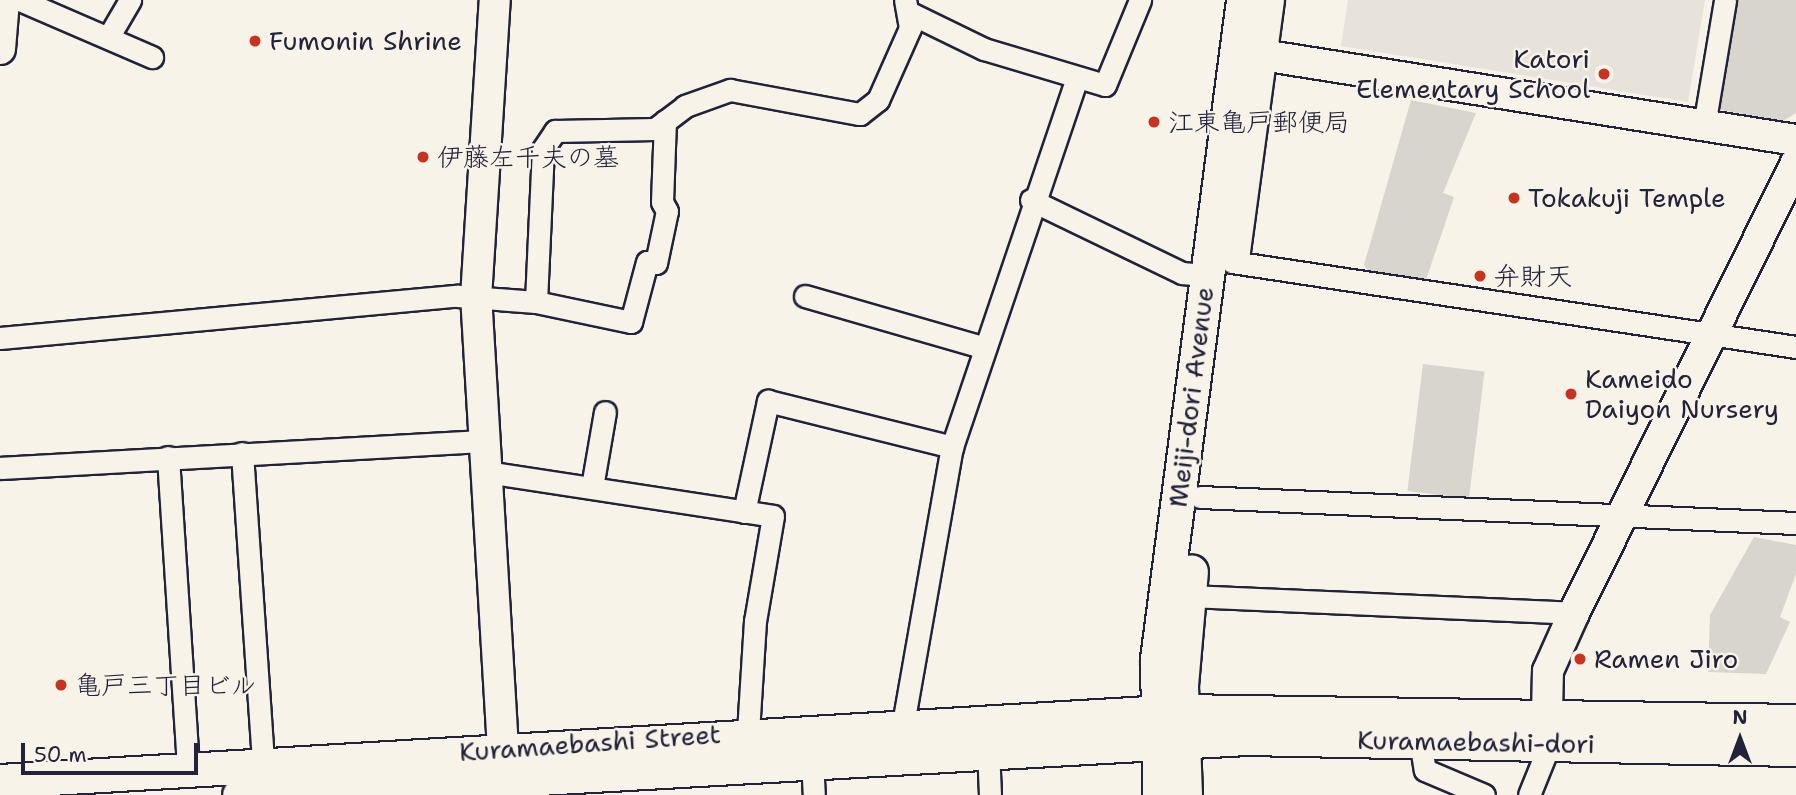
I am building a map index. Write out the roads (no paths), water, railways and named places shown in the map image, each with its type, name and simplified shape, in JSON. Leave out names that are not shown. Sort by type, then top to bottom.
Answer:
[{"type":"main road","name":"Meiji-dori Avenue","points":[[1185,795],[1168,726],[1219,268],[1248,52],[1244,0]]},
{"type":"main road","name":"Meiji-dori Avenue","points":[[1248,52],[1267,0]]},
{"type":"main road","name":"Meiji-dori Avenue","points":[[1158,795],[1200,497],[1219,268]]},
{"type":"main road","name":"Kuramaebashi-dori","points":[[1168,726],[1549,729],[1796,721]]},
{"type":"main road","name":"Kuramaebashi Street","points":[[0,781],[903,724],[1168,726]]},
{"type":"main road","name":"Kuramaebashi Street","points":[[239,795],[647,783],[812,760],[988,748],[1168,726]]},
{"type":"main road","name":"Kuramaebashi-dori","points":[[1168,726],[1420,740],[1549,729],[1796,749]]},
{"type":"street","points":[[0,49],[4,0]]},
{"type":"street","points":[[20,0],[109,36],[152,57]]},
{"type":"street","points":[[109,36],[130,0]]},
{"type":"street","points":[[482,788],[503,749],[476,298],[495,0]]},
{"type":"street","points":[[906,6],[984,49],[1105,85],[1140,0]]},
{"type":"street","points":[[1704,126],[1725,0]]},
{"type":"street","points":[[536,302],[548,137],[555,131],[655,129],[715,92],[730,90],[860,114],[878,100],[910,28],[906,6]]},
{"type":"street","points":[[1248,52],[1796,140]]},
{"type":"street","points":[[903,724],[952,447],[1031,200],[1077,78]]},
{"type":"street","points":[[0,338],[476,298],[536,302],[631,322],[647,262],[656,264],[667,211],[662,202],[666,121]]},
{"type":"street","points":[[1529,795],[1549,729],[1548,671],[1574,612],[1796,163]]},
{"type":"street","points":[[1031,200],[1182,272],[1219,268],[1796,347]]},
{"type":"street","points":[[805,296],[982,347]]},
{"type":"street","points":[[744,512],[768,401],[952,447]]},
{"type":"street","points":[[592,487],[605,412]]},
{"type":"street","points":[[0,468],[485,441]]},
{"type":"street","points":[[242,453],[263,764]]},
{"type":"street","points":[[168,457],[188,769]]},
{"type":"street","points":[[486,472],[772,516],[755,621],[748,733]]},
{"type":"street","points":[[1200,497],[1796,523]]},
{"type":"street","points":[[1188,596],[1574,612]]},
{"type":"street","points":[[1420,740],[1425,771],[1483,795]]},
{"type":"street","points":[[988,748],[990,795]]},
{"type":"street","points":[[812,760],[814,795]]},
{"type":"place","name":"Fumonin Shrine","points":[[255,41]]},
{"type":"place","name":"Katori Elementary School","points":[[1604,74]]},
{"type":"place","name":"江東亀戸郵便局","points":[[1154,122]]},
{"type":"place","name":"伊藤左千夫の墓","points":[[423,157]]},
{"type":"place","name":"Tokakuji Temple","points":[[1514,198]]},
{"type":"place","name":"弁財天","points":[[1480,276]]},
{"type":"place","name":"Kameido Daiyon Nursery","points":[[1571,394]]},
{"type":"place","name":"Ramen Jiro","points":[[1580,659]]},
{"type":"place","name":"亀戸三丁目ビル","points":[[61,685]]}]
